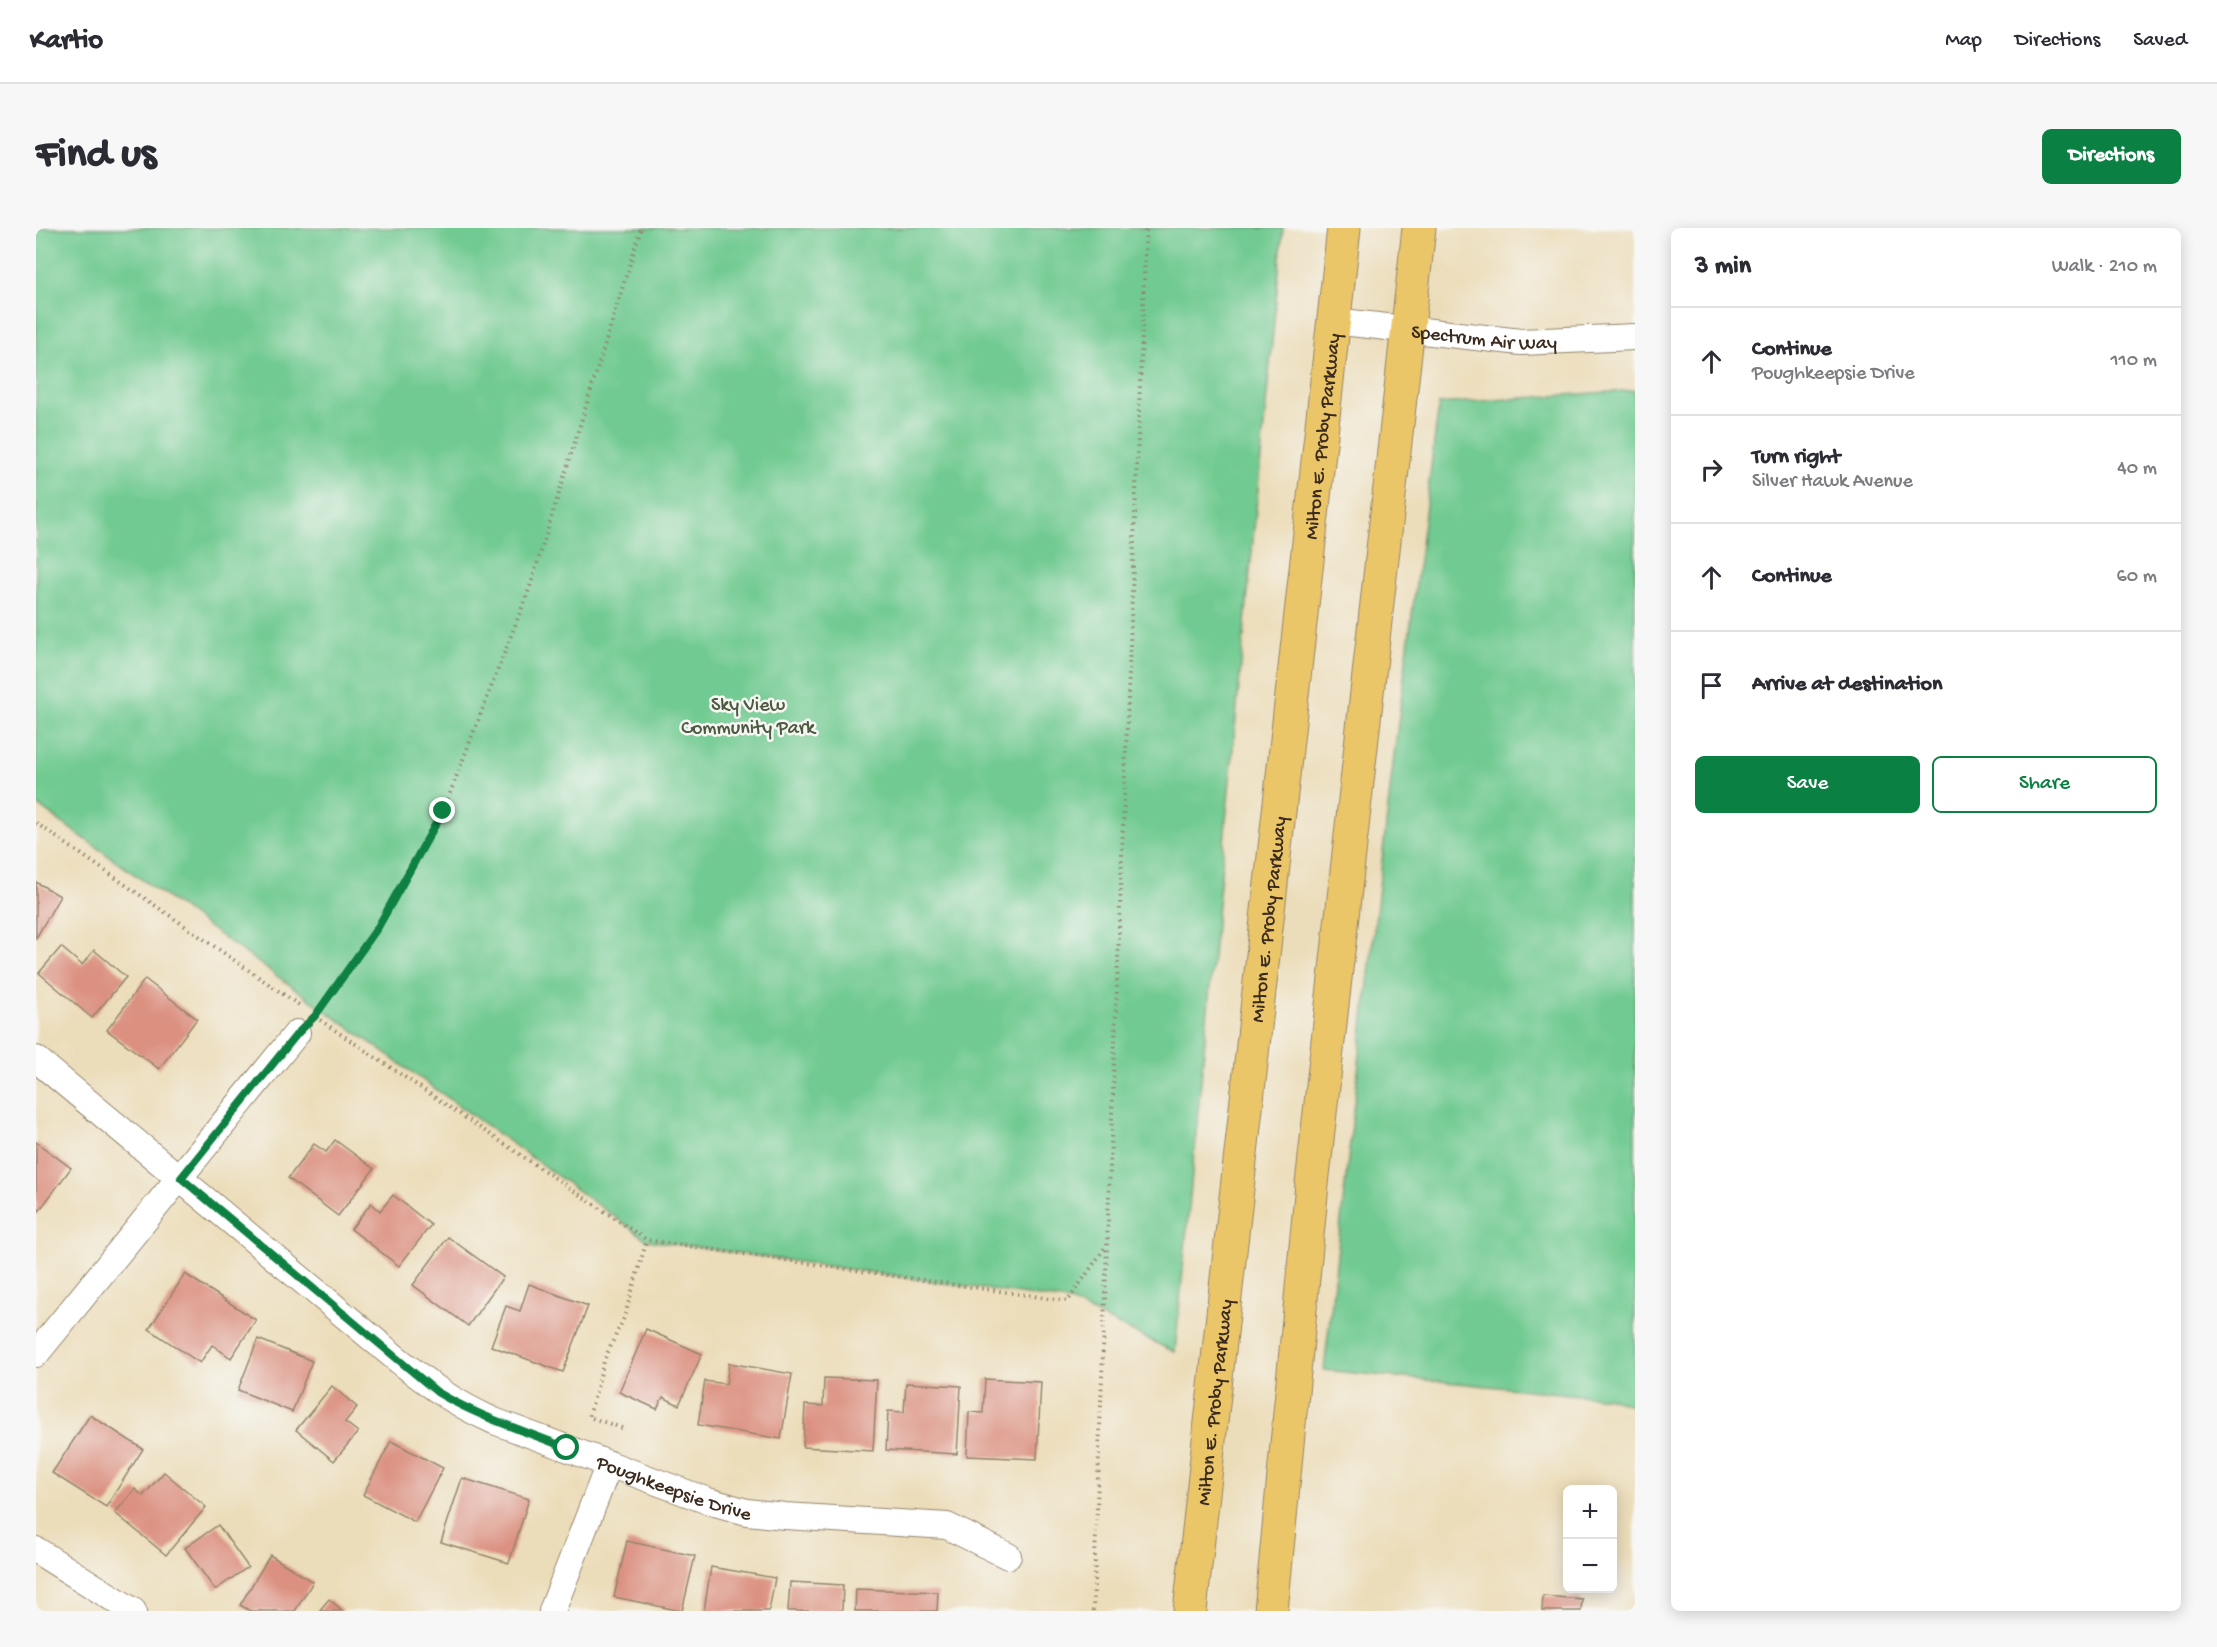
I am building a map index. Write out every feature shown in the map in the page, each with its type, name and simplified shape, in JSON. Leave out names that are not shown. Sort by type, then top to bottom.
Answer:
[{"type":"highway","name":"Milton E. Proby Parkway","points":[[1190,1611],[1344,228]]},
{"type":"highway","points":[[1271,1611],[1312,1184],[1419,228]]},
{"type":"street","name":"Spectrum Air Way","points":[[1333,321],[1521,342],[1635,337]]},
{"type":"street","points":[[36,1354],[297,1034]]},
{"type":"street","name":"Poughkeepsie Drive","points":[[36,1059],[437,1392],[463,1407],[494,1422],[708,1501],[747,1512],[947,1526],[1008,1556]]},
{"type":"street","points":[[552,1611],[609,1464]]},
{"type":"street","points":[[36,1550],[133,1611]]},
{"type":"path","points":[[297,1034],[315,1016],[378,927],[443,811],[530,587],[641,228]]},
{"type":"path","points":[[1093,1611],[1146,228]]},
{"type":"path","points":[[36,823],[315,1016],[647,1240],[1068,1301],[1107,1245]]},
{"type":"path","points":[[622,1428],[589,1417],[605,1358],[624,1318],[647,1240]]},
{"type":"green space","name":"Sky View Community Park","points":[[36,228],[1283,228],[1175,1352],[1068,1301],[647,1240],[36,804]]},
{"type":"green space","points":[[1635,390],[1635,1406],[1609,1398],[1324,1370],[1394,755],[1439,404]]},
{"type":"building","points":[[36,882],[60,896],[36,938]]},
{"type":"building","points":[[61,947],[82,965],[94,950],[126,977],[92,1018],[39,973]]},
{"type":"building","points":[[145,979],[197,1019],[159,1069],[107,1030]]},
{"type":"building","points":[[335,1140],[374,1169],[338,1216],[288,1178],[314,1144],[326,1152]]},
{"type":"building","points":[[36,1142],[71,1168],[36,1215]]},
{"type":"building","points":[[393,1195],[431,1225],[399,1266],[351,1229],[371,1203],[380,1211]]},
{"type":"building","points":[[448,1237],[503,1277],[468,1326],[413,1285]]},
{"type":"building","points":[[185,1274],[256,1320],[231,1358],[212,1345],[200,1363],[149,1329]]},
{"type":"building","points":[[529,1284],[588,1306],[563,1372],[491,1346],[506,1306],[520,1311]]},
{"type":"building","points":[[646,1329],[702,1354],[679,1405],[663,1397],[657,1409],[619,1392]]},
{"type":"building","points":[[258,1339],[312,1361],[292,1412],[238,1390]]},
{"type":"building","points":[[729,1363],[792,1374],[781,1439],[698,1425],[705,1381],[726,1384]]},
{"type":"building","points":[[824,1378],[877,1380],[873,1451],[803,1447],[805,1405],[823,1406]]},
{"type":"building","points":[[985,1379],[1041,1382],[1037,1459],[967,1456],[969,1412],[983,1413]]},
{"type":"building","points":[[906,1383],[961,1386],[957,1454],[886,1450],[888,1411],[904,1412]]},
{"type":"building","points":[[332,1386],[357,1407],[345,1422],[358,1432],[334,1461],[296,1430]]},
{"type":"building","points":[[90,1415],[143,1449],[106,1507],[52,1473]]},
{"type":"building","points":[[391,1441],[443,1468],[415,1522],[363,1495]]},
{"type":"building","points":[[164,1472],[206,1507],[166,1555],[115,1513],[135,1489],[143,1496]]},
{"type":"building","points":[[462,1478],[529,1499],[509,1563],[441,1542]]},
{"type":"building","points":[[218,1525],[248,1567],[215,1590],[185,1548]]},
{"type":"building","points":[[627,1541],[695,1556],[682,1611],[614,1597]]},
{"type":"building","points":[[270,1555],[313,1582],[295,1611],[250,1611],[240,1605]]},
{"type":"building","points":[[711,1567],[775,1578],[769,1611],[704,1611]]},
{"type":"building","points":[[790,1582],[843,1585],[842,1611],[788,1611]]},
{"type":"building","points":[[856,1589],[938,1592],[937,1611],[855,1611]]},
{"type":"building","points":[[1543,1596],[1582,1599],[1581,1611],[1542,1611]]},
{"type":"building","points":[[329,1599],[343,1611],[319,1611]]},
{"type":"route","points":[[443,811],[378,927],[315,1016],[297,1034],[181,1178],[437,1392],[494,1422],[567,1448]]}]
